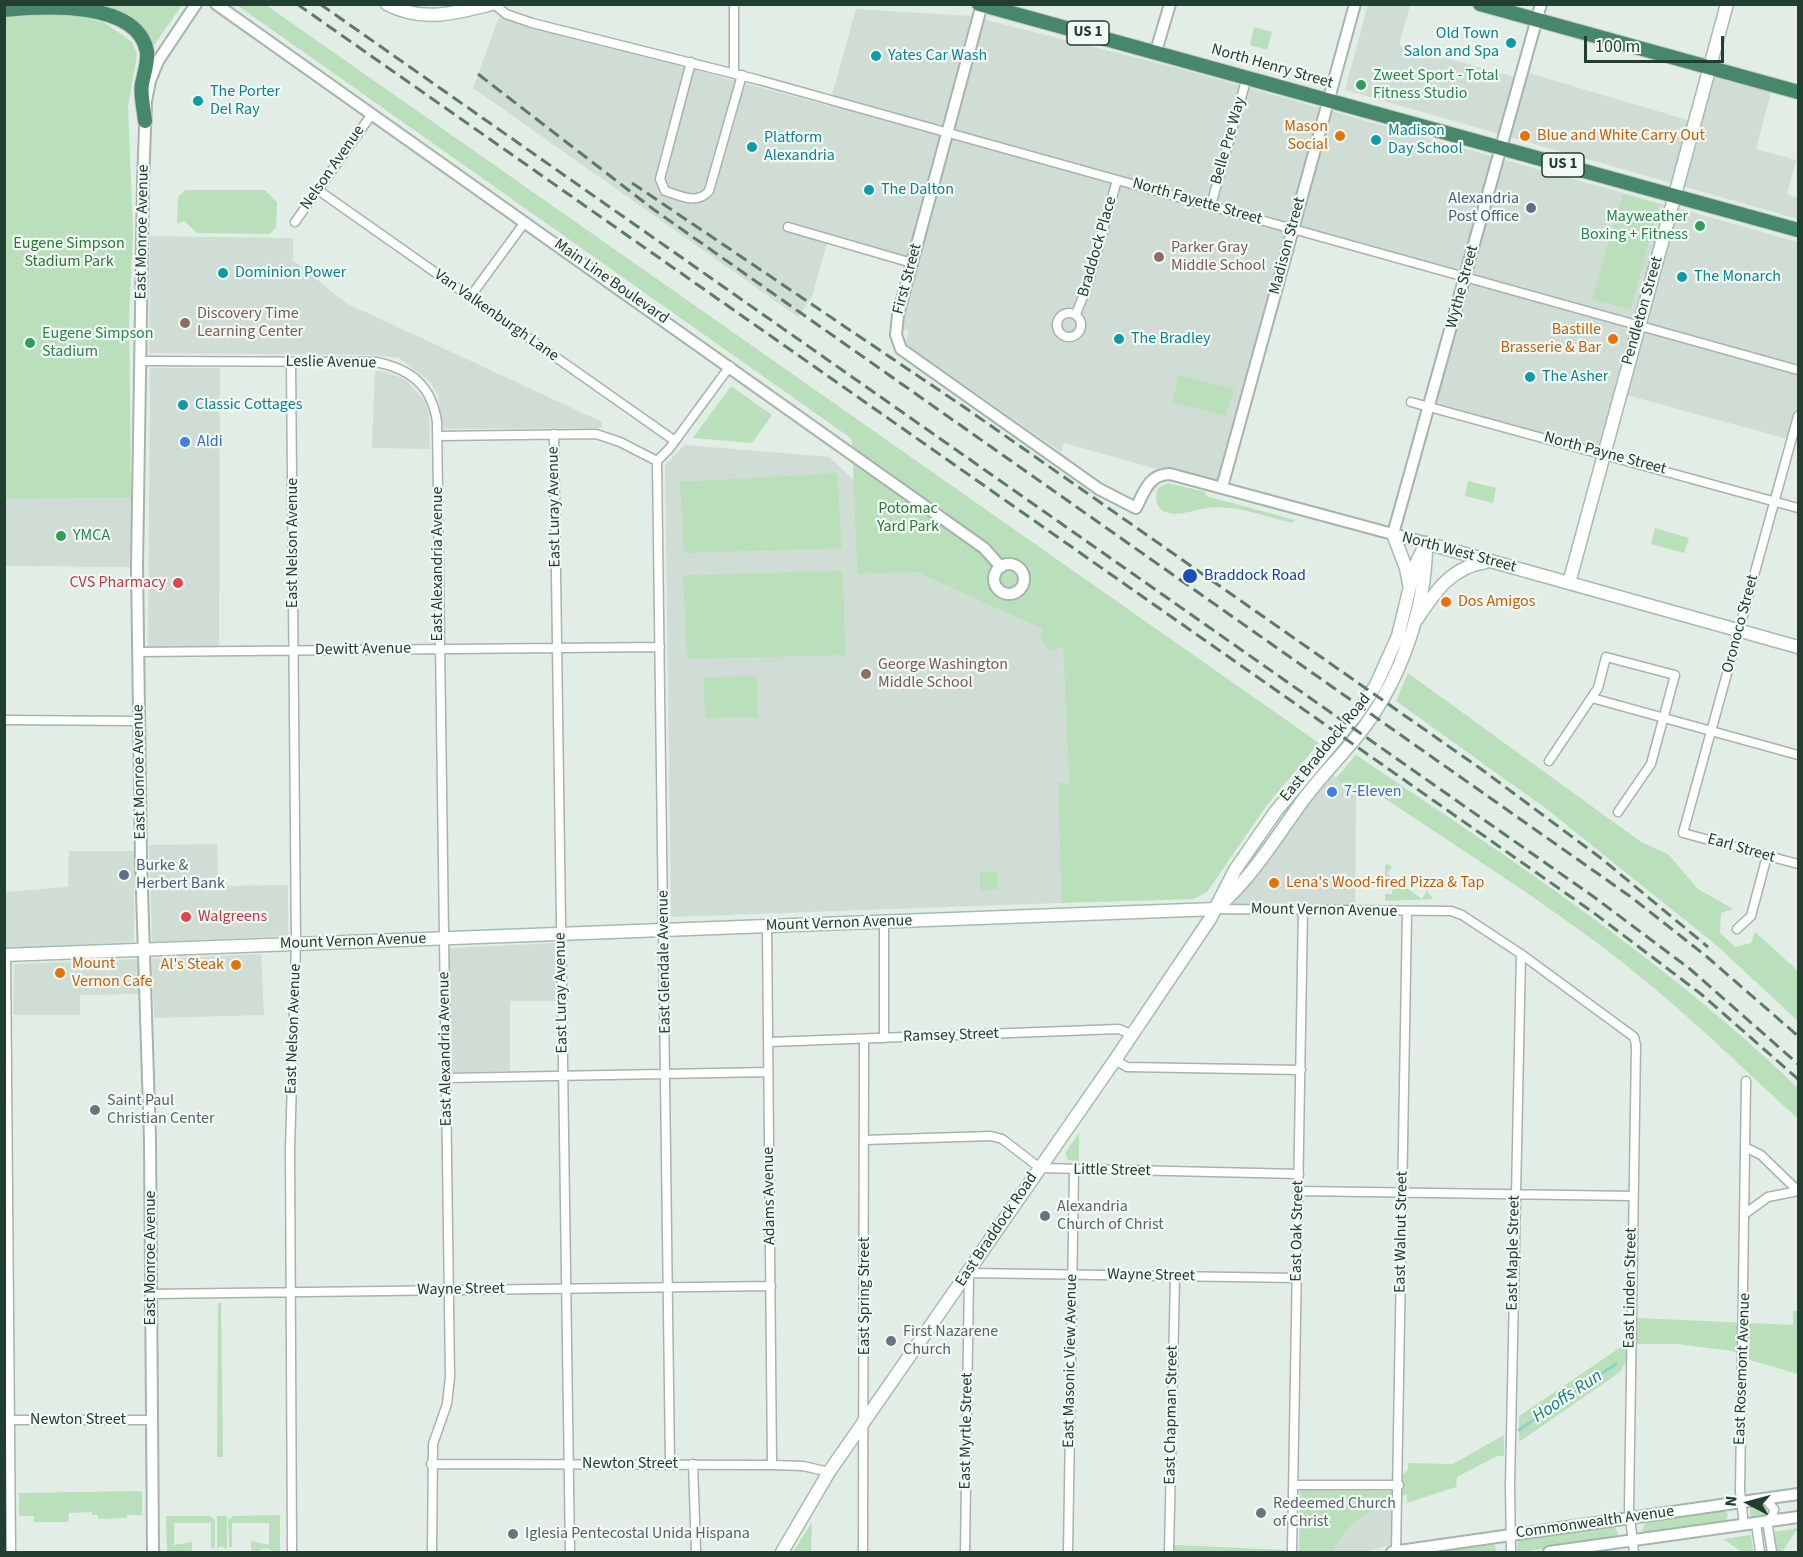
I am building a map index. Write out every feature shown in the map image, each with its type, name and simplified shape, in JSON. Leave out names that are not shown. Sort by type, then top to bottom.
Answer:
[{"type":"highway","points":[[1480,4],[1798,92]]},
{"type":"highway","name":"North Henry Street","points":[[981,5],[1156,51],[1798,230]]},
{"type":"highway","points":[[4,10],[56,6],[84,7],[108,14],[129,26],[142,40],[147,53],[142,86],[145,121]]},
{"type":"main road","points":[[387,4],[407,13],[434,16],[493,4]]},
{"type":"main road","name":"Pendleton Street","points":[[1569,583],[1727,4]]},
{"type":"main road","points":[[1393,534],[1406,568],[1409,594]]},
{"type":"main road","name":"North West Street","points":[[1426,543],[1798,646]]},
{"type":"main road","name":"East Braddock Road","points":[[782,1552],[829,1472],[969,1273],[1216,909],[1235,870],[1276,811],[1357,714],[1376,685],[1398,636],[1415,566],[1426,543]]},
{"type":"main road","name":"East Braddock Road","points":[[1216,909],[1238,890],[1308,793],[1364,727],[1395,676],[1411,628],[1426,568],[1426,543]]},
{"type":"main road","points":[[1411,628],[1440,587],[1453,574],[1469,564],[1491,561]]},
{"type":"main road","name":"Mount Vernon Avenue","points":[[5,955],[1216,909]]},
{"type":"street","name":"East Monroe Avenue","points":[[153,1552],[152,1294],[138,652],[138,513],[145,121],[146,101],[155,69],[196,4]]},
{"type":"street","name":"Main Line Boulevard","points":[[216,4],[984,548],[1001,567]]},
{"type":"street","name":"North Fayette Street","points":[[493,4],[506,14],[532,23],[738,74],[1798,370]]},
{"type":"street","points":[[691,62],[660,179],[665,191],[696,200],[704,198],[709,192],[738,74],[735,4]]},
{"type":"street","points":[[1156,51],[1170,4]]},
{"type":"street","name":"Madison Street","points":[[1222,487],[1355,4]]},
{"type":"street","name":"Wythe Street","points":[[1393,534],[1431,406],[1541,4]]},
{"type":"street","name":"First Street","points":[[981,5],[912,263],[896,326],[896,338],[901,349],[1099,489],[1136,508]]},
{"type":"street","name":"Belle Pre Way","points":[[1211,206],[1247,77]]},
{"type":"street","name":"Nelson Avenue","points":[[295,222],[372,114]]},
{"type":"street","name":"Braddock Place","points":[[1076,314],[1085,294],[1117,180]]},
{"type":"street","name":"Van Valkenburgh Lane","points":[[318,190],[675,441]]},
{"type":"street","points":[[470,297],[525,222]]},
{"type":"street","points":[[788,228],[912,263]]},
{"type":"street","name":"Leslie Avenue","points":[[141,361],[376,362],[404,370],[422,384],[430,394],[436,413],[437,436]]},
{"type":"street","name":"East Nelson Avenue","points":[[291,362],[296,944],[290,1149],[292,1552]]},
{"type":"street","points":[[437,436],[603,435],[654,459],[675,441],[730,366]]},
{"type":"street","name":"North Payne Street","points":[[1412,402],[1798,507]]},
{"type":"street","name":"Oronoco Street","points":[[1683,833],[1798,416]]},
{"type":"street","name":"East Luray Avenue","points":[[554,434],[570,1552]]},
{"type":"street","name":"East Alexandria Avenue","points":[[432,1552],[431,1464],[433,1444],[449,1391],[450,1291],[437,436]]},
{"type":"street","name":"East Glendale Avenue","points":[[654,459],[665,930],[670,1464]]},
{"type":"street","name":"North West Street","points":[[1136,508],[1149,483],[1164,474],[1185,476],[1426,543]]},
{"type":"street","name":"Dewitt Avenue","points":[[138,652],[660,647]]},
{"type":"street","points":[[1549,760],[1598,688],[1606,657],[1675,675],[1651,764],[1618,812]]},
{"type":"street","points":[[1592,698],[1798,755]]},
{"type":"street","points":[[4,720],[139,721]]},
{"type":"street","name":"Earl Street","points":[[1683,833],[1798,864]]},
{"type":"street","points":[[1737,929],[1751,916],[1767,856]]},
{"type":"street","name":"Mount Vernon Avenue","points":[[1216,909],[1451,911],[1462,915],[1521,954],[1634,1037]]},
{"type":"street","name":"East Oak Street","points":[[1292,1552],[1303,909]]},
{"type":"street","name":"East Walnut Street","points":[[1395,1552],[1399,1485],[1407,912]]},
{"type":"street","points":[[884,923],[884,1038]]},
{"type":"street","name":"Adams Avenue","points":[[767,926],[772,1465]]},
{"type":"street","name":"East Maple Street","points":[[1511,1552],[1521,954]]},
{"type":"street","points":[[5,955],[7,1420],[11,1552]]},
{"type":"street","name":"Ramsey Street","points":[[768,1042],[1119,1029],[1132,1035]]},
{"type":"street","name":"East Linden Street","points":[[1634,1037],[1636,1045],[1629,1519],[1634,1552]]},
{"type":"street","name":"East Spring Street","points":[[863,1552],[864,1038]]},
{"type":"street","points":[[1115,1060],[1127,1067],[1300,1070]]},
{"type":"street","points":[[447,1078],[563,1074],[768,1072]]},
{"type":"street","name":"East Rosemont Avenue","points":[[1744,1525],[1741,1501],[1746,1081]]},
{"type":"street","points":[[864,1140],[999,1138],[1040,1168]]},
{"type":"street","points":[[1747,1148],[1761,1155],[1798,1191]]},
{"type":"street","name":"Little Street","points":[[1040,1168],[1299,1174]]},
{"type":"street","name":"East Masonic View Avenue","points":[[1068,1552],[1074,1170]]},
{"type":"street","points":[[1299,1191],[1632,1196]]},
{"type":"street","points":[[1746,1213],[1768,1197],[1798,1191]]},
{"type":"street","name":"Wayne Street","points":[[969,1273],[1297,1278]]},
{"type":"street","name":"East Myrtle Street","points":[[965,1552],[969,1273]]},
{"type":"street","name":"East Chapman Street","points":[[1169,1552],[1175,1276]]},
{"type":"street","name":"Wayne Street","points":[[152,1294],[771,1286]]},
{"type":"street","name":"Newton Street","points":[[7,1420],[152,1420]]},
{"type":"street","name":"Newton Street","points":[[431,1464],[772,1465],[803,1466],[829,1472]]},
{"type":"street","points":[[693,1464],[696,1552]]},
{"type":"street","points":[[1294,1485],[1399,1485]]},
{"type":"street","name":"Commonwealth Avenue","points":[[1395,1552],[1798,1494]]},
{"type":"street","points":[[1762,1522],[1773,1515],[1774,1509],[1765,1498]]},
{"type":"street","name":"Commonwealth Avenue","points":[[1549,1552],[1798,1517]]},
{"type":"street","points":[[1760,1552],[1762,1522]]},
{"type":"street","points":[[1762,1522],[1772,1552]]},
{"type":"shaded area","points":[[1368,4],[1410,5],[1399,45],[1519,78],[1522,71],[1694,122],[1708,68],[1773,85],[1756,149],[1796,160],[1787,194],[1798,198],[1798,219],[1345,90]]},
{"type":"shaded area","points":[[856,9],[971,16],[1181,69],[1798,242],[1798,412],[1791,440],[1619,393],[1603,454],[1429,406],[1464,277],[1292,228],[1222,487],[1064,443],[1061,452],[909,346],[906,341],[909,331],[896,327],[912,264],[828,239],[812,297],[798,317],[473,88],[499,17],[829,106]]},
{"type":"shaded area","points":[[150,236],[293,238],[293,260],[346,303],[602,422],[602,428],[443,429],[438,396],[430,382],[399,358],[374,355],[149,353]]},
{"type":"shaded area","points":[[150,368],[220,368],[219,648],[148,648]]},
{"type":"shaded area","points":[[375,371],[387,372],[406,380],[425,401],[429,414],[430,449],[372,448]]},
{"type":"shaded area","name":"George Washington Middle School","points":[[685,445],[829,457],[854,480],[857,574],[916,572],[1044,629],[1063,648],[1069,783],[1058,784],[1061,903],[671,917],[665,465]]},
{"type":"shaded area","points":[[131,498],[131,567],[5,566],[5,499]]},
{"type":"shaded area","points":[[1329,772],[1356,794],[1355,916],[1225,915]]},
{"type":"shaded area","points":[[217,844],[218,886],[288,885],[288,936],[152,942],[149,845]]},
{"type":"shaded area","points":[[69,851],[134,851],[134,942],[5,948],[5,892],[68,887]]},
{"type":"shaded area","points":[[555,943],[555,1001],[510,1001],[510,1071],[451,1072],[449,948]]},
{"type":"shaded area","points":[[261,954],[264,1015],[154,1018],[152,959]]},
{"type":"shaded area","points":[[139,959],[140,994],[80,995],[80,1015],[13,1015],[14,964]]},
{"type":"shaded area","points":[[1394,1502],[1392,1544],[1366,1552],[1335,1552],[1334,1547],[1355,1521]]},
{"type":"green space","points":[[86,5],[182,5],[152,48]]},
{"type":"green space","name":"Potomac Yard Park","points":[[237,5],[266,5],[1319,743],[1267,805],[1207,892],[1194,899],[1061,903],[1058,783],[1069,783],[1063,648],[1049,649],[1040,639],[1043,629],[916,572],[857,574],[852,439]]},
{"type":"green space","name":"Eugene Simpson Stadium Park","points":[[72,15],[105,23],[132,42],[137,54],[128,107],[133,231],[129,319],[131,498],[5,499],[5,18]]},
{"type":"green space","points":[[1254,27],[1272,32],[1267,50],[1250,45]]},
{"type":"green space","points":[[185,190],[265,190],[277,202],[276,227],[270,234],[197,233],[184,221],[177,224],[178,197]]},
{"type":"green space","points":[[1623,194],[1657,204],[1658,207],[1631,308],[1628,309],[1592,299]]},
{"type":"green space","points":[[1179,375],[1234,389],[1226,416],[1172,402]]},
{"type":"green space","points":[[731,386],[772,415],[752,443],[693,438]]},
{"type":"green space","points":[[837,473],[842,548],[684,553],[680,482]]},
{"type":"green space","points":[[1468,481],[1496,488],[1493,503],[1465,496]]},
{"type":"green space","points":[[1169,483],[1205,492],[1206,496],[1295,520],[1292,523],[1250,511],[1217,507],[1181,513],[1165,512],[1158,505],[1156,495],[1158,488]]},
{"type":"green space","points":[[1655,528],[1689,538],[1684,553],[1651,544]]},
{"type":"green space","points":[[843,571],[845,655],[687,659],[683,575]]},
{"type":"green space","points":[[1408,673],[1641,842],[1668,854],[1698,889],[1733,909],[1721,913],[1720,933],[1735,947],[1751,943],[1755,932],[1798,971],[1798,1021],[1715,944],[1548,810],[1396,701]]},
{"type":"green space","points":[[757,676],[758,717],[705,718],[704,677]]},
{"type":"green space","points":[[1356,755],[1528,872],[1695,997],[1798,1088],[1798,1119],[1679,1010],[1604,948],[1378,794],[1356,794],[1336,778]]},
{"type":"green space","points":[[1385,865],[1392,867],[1387,874],[1422,899],[1427,891],[1433,899],[1385,901],[1385,894],[1392,894],[1393,882],[1385,881]]},
{"type":"green space","points":[[997,871],[998,890],[980,890],[980,872]]},
{"type":"green space","points":[[1079,1133],[1079,1161],[1068,1160],[1065,1153]]},
{"type":"green space","points":[[218,1303],[221,1303],[223,1457],[217,1457]]},
{"type":"green space","points":[[1793,1311],[1798,1311],[1798,1374],[1750,1360],[1732,1351],[1677,1344],[1637,1344],[1620,1372],[1519,1442],[1519,1416],[1621,1347],[1638,1318],[1793,1325]]},
{"type":"green space","points":[[1504,1435],[1504,1456],[1497,1456],[1457,1477],[1456,1487],[1407,1503],[1407,1494],[1355,1521],[1334,1547],[1335,1552],[1299,1552],[1300,1490],[1390,1491],[1408,1469],[1408,1463],[1453,1464]]},
{"type":"green space","points":[[142,1491],[142,1515],[98,1519],[98,1515],[92,1515],[92,1512],[69,1513],[68,1522],[34,1522],[34,1516],[19,1516],[19,1493]]},
{"type":"green space","points":[[1759,1503],[1765,1506],[1768,1512],[1765,1518],[1759,1521],[1753,1518],[1750,1512],[1753,1506]]},
{"type":"green space","points":[[1723,1509],[1728,1514],[1726,1522],[1646,1535],[1642,1531],[1646,1520]]},
{"type":"green space","points":[[280,1515],[280,1552],[266,1548],[258,1552],[251,1550],[251,1541],[269,1545],[269,1523],[232,1523],[232,1547],[229,1547],[228,1520],[233,1516]]},
{"type":"green space","points":[[166,1516],[210,1516],[215,1520],[215,1548],[211,1548],[211,1523],[174,1523],[174,1545],[192,1542],[192,1552],[167,1552]]},
{"type":"green space","points":[[217,1516],[227,1516],[227,1549],[221,1546],[217,1549]]},
{"type":"green space","points":[[812,1522],[811,1552],[793,1552]]},
{"type":"green space","points":[[1615,1525],[1618,1535],[1612,1540],[1517,1552],[1518,1538]]},
{"type":"green space","points":[[1798,1528],[1782,1552],[1776,1552],[1773,1532]]},
{"type":"green space","points":[[1751,1535],[1753,1552],[1742,1552],[1723,1539]]},
{"type":"green space","points":[[1489,1542],[1495,1545],[1497,1552],[1419,1552]]},
{"type":"green space","points":[[1174,1545],[1285,1550],[1285,1552],[1174,1552]]},
{"type":"waterway","name":"Hooffs Run","points":[[1519,1430],[1616,1364]]},
{"type":"railway","points":[[297,4],[1594,913],[1701,994],[1798,1079]]},
{"type":"railway","points":[[320,4],[1594,897],[1690,969],[1798,1064]]},
{"type":"railway","points":[[478,74],[653,209],[1631,897],[1706,956],[1798,1036]]},
{"type":"railway","points":[[632,183],[964,407],[1481,769],[1602,859],[1708,947]]},
{"type":"place","name":"Old Town Salon and Spa","points":[[1511,43]]},
{"type":"place","name":"Yates Car Wash","points":[[876,56]]},
{"type":"place","name":"Zweet Sport - Total Fitness Studio","points":[[1361,85]]},
{"type":"place","name":"The Porter Del Ray","points":[[198,101]]},
{"type":"place","name":"Mason Social","points":[[1340,136]]},
{"type":"place","name":"Blue and White Carry Out","points":[[1525,136]]},
{"type":"place","name":"Madison Day School","points":[[1376,140]]},
{"type":"place","name":"Platform Alexandria","points":[[752,147]]},
{"type":"place","name":"The Dalton","points":[[869,190]]},
{"type":"place","name":"Alexandria Post Office","points":[[1531,208]]},
{"type":"place","name":"Mayweather Boxing + Fitness","points":[[1700,226]]},
{"type":"place","name":"Parker Gray Middle School","points":[[1159,257]]},
{"type":"place","name":"Dominion Power","points":[[223,273]]},
{"type":"place","name":"The Monarch","points":[[1682,277]]},
{"type":"place","name":"Discovery Time Learning Center","points":[[185,323]]},
{"type":"place","name":"The Bradley","points":[[1119,339]]},
{"type":"place","name":"Bastille Brasserie & Bar","points":[[1613,339]]},
{"type":"place","name":"Eugene Simpson Stadium","points":[[30,343]]},
{"type":"place","name":"The Asher","points":[[1530,377]]},
{"type":"place","name":"Classic Cottages","points":[[183,405]]},
{"type":"place","name":"Aldi","points":[[185,442]]},
{"type":"place","name":"YMCA","points":[[61,536]]},
{"type":"place","name":"Braddock Road","points":[[1190,576]]},
{"type":"place","name":"CVS Pharmacy","points":[[178,583]]},
{"type":"place","name":"Dos Amigos","points":[[1446,602]]},
{"type":"place","name":"George Washington Middle School","points":[[866,674]]},
{"type":"place","name":"7-Eleven","points":[[1332,792]]},
{"type":"place","name":"Burke & Herbert Bank","points":[[124,875]]},
{"type":"place","name":"Lena's Wood-fired Pizza & Tap","points":[[1274,883]]},
{"type":"place","name":"Walgreens","points":[[186,917]]},
{"type":"place","name":"Al's Steak","points":[[236,965]]},
{"type":"place","name":"Mount Vernon Cafe","points":[[60,973]]},
{"type":"place","name":"Saint Paul Christian Center","points":[[95,1110]]},
{"type":"place","name":"Alexandria Church of Christ","points":[[1045,1216]]},
{"type":"place","name":"First Nazarene Church","points":[[891,1341]]},
{"type":"place","name":"Redeemed Church of Christ","points":[[1261,1513]]},
{"type":"place","name":"Iglesia Pentecostal Unida Hispana","points":[[513,1534]]}]
